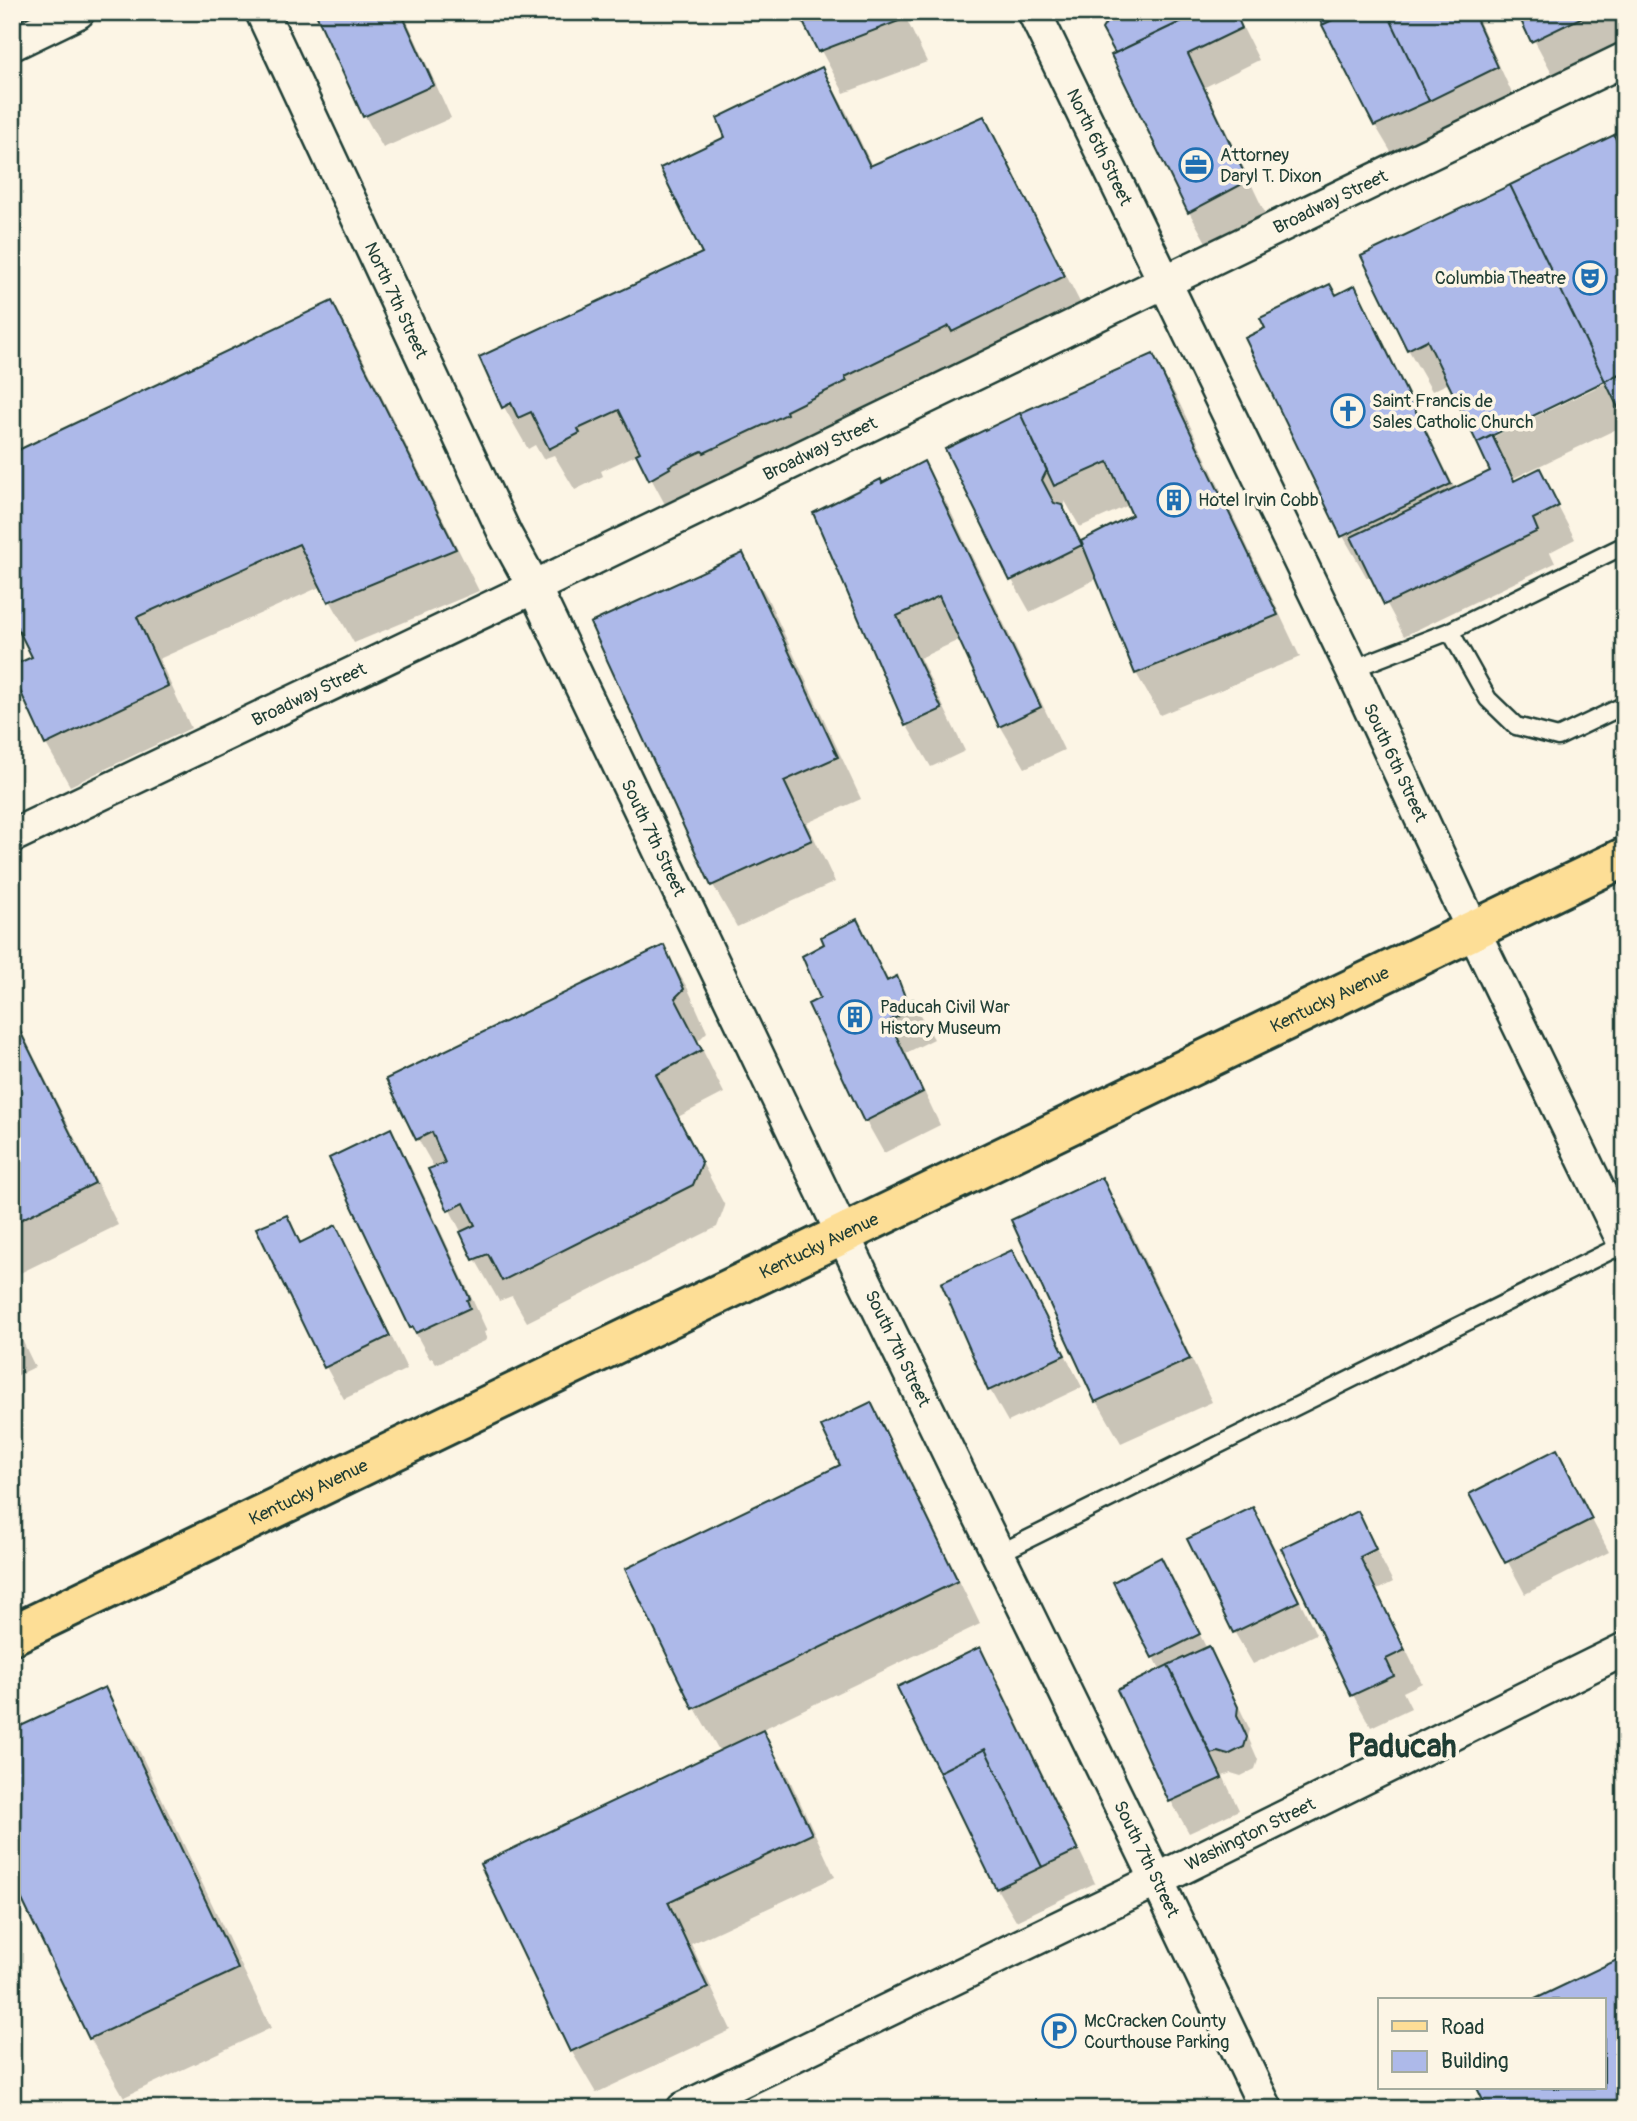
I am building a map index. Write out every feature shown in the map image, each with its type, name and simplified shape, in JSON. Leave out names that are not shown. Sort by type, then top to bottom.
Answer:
[{"type":"main road","name":"Kentucky Avenue","points":[[12,1635],[1625,857]]},
{"type":"street","points":[[12,44],[78,12]]},
{"type":"street","name":"North 7th Street","points":[[262,12],[506,536],[534,587]]},
{"type":"street","name":"North 6th Street","points":[[1034,12],[1164,283]]},
{"type":"street","name":"Broadway Street","points":[[12,836],[534,587],[1625,59]]},
{"type":"street","name":"South 6th Street","points":[[1164,283],[1352,669],[1473,930],[1624,1244]]},
{"type":"street","name":"South 7th Street","points":[[534,587],[1266,2109]]},
{"type":"street","name":"Washington Street","points":[[683,2109],[1157,1880],[1625,1649]]},
{"type":"lane","points":[[1352,669],[1450,631],[1625,545]]},
{"type":"lane","points":[[1450,631],[1488,699],[1516,726],[1558,737],[1625,705]]},
{"type":"lane","points":[[998,1554],[1624,1244]]},
{"type":"building","points":[[315,12],[401,12],[434,85],[363,117]]},
{"type":"building","points":[[798,12],[901,12],[904,19],[818,52]]},
{"type":"building","points":[[1113,12],[1201,12],[1115,53],[1102,29]]},
{"type":"building","points":[[1201,12],[1235,12],[1242,28],[1188,54],[1248,181],[1188,213],[1111,55]]},
{"type":"building","points":[[1316,12],[1349,12],[1322,25]]},
{"type":"building","points":[[1349,12],[1387,12],[1429,101],[1374,126],[1322,25]]},
{"type":"building","points":[[1387,12],[1473,12],[1498,67],[1429,101]]},
{"type":"building","points":[[1517,12],[1593,12],[1531,42]]},
{"type":"building","points":[[822,67],[870,166],[984,116],[1065,276],[952,332],[949,326],[845,377],[847,381],[786,411],[787,414],[704,453],[702,451],[669,466],[670,468],[649,480],[636,454],[640,452],[619,410],[578,429],[580,433],[549,449],[531,412],[518,418],[511,403],[502,408],[479,357],[702,253],[660,168],[725,137],[717,118]]},
{"type":"building","points":[[1625,130],[1625,158],[1614,135]]},
{"type":"building","name":"Columbia Theatre","points":[[1614,135],[1625,158],[1625,371],[1605,381],[1510,185]]},
{"type":"building","points":[[1510,185],[1605,381],[1477,443],[1427,340],[1407,350],[1361,256]]},
{"type":"building","name":"Saint Francis de Sales Catholic Church","points":[[1330,284],[1336,295],[1355,285],[1451,484],[1341,537],[1245,338],[1265,328],[1260,318]]},
{"type":"building","points":[[332,301],[456,549],[328,602],[299,544],[137,617],[168,686],[45,745],[12,673],[12,666],[32,657],[12,617],[12,453]]},
{"type":"building","name":"Hotel Irvin Cobb","points":[[1153,354],[1278,615],[1135,674],[1081,541],[1132,515],[1108,462],[1054,486],[1020,413]]},
{"type":"building","points":[[1625,371],[1625,422],[1605,381]]},
{"type":"building","points":[[1020,413],[1047,470],[1042,480],[1054,503],[1062,505],[1082,545],[1010,581],[945,449]]},
{"type":"building","points":[[1492,435],[1514,481],[1540,468],[1559,506],[1533,519],[1538,531],[1384,605],[1351,537],[1490,471],[1477,443]]},
{"type":"building","points":[[924,461],[1041,707],[999,727],[939,596],[897,616],[942,709],[905,726],[813,513],[881,479],[882,483]]},
{"type":"building","points":[[743,553],[838,757],[784,781],[812,840],[711,886],[590,623]]},
{"type":"building","name":"Paducah Civil War History Museum","points":[[857,919],[887,981],[897,976],[907,1002],[913,999],[917,1007],[889,1021],[923,1092],[864,1122],[808,1004],[820,998],[802,956],[824,944],[821,937]]},
{"type":"building","points":[[664,945],[684,989],[675,998],[702,1050],[656,1075],[702,1163],[693,1185],[502,1281],[488,1254],[473,1260],[460,1232],[475,1225],[464,1203],[448,1211],[428,1169],[445,1163],[432,1132],[416,1140],[386,1079]]},
{"type":"building","points":[[12,1015],[95,1183],[12,1224]]},
{"type":"building","points":[[391,1128],[470,1299],[467,1300],[470,1308],[416,1333],[413,1327],[410,1328],[329,1158]]},
{"type":"building","points":[[1102,1177],[1190,1359],[1095,1402],[1011,1220]]},
{"type":"building","points":[[287,1215],[300,1243],[336,1225],[390,1336],[324,1368],[256,1228]]},
{"type":"building","points":[[1012,1250],[1065,1355],[988,1391],[941,1283]]},
{"type":"building","points":[[871,1402],[958,1581],[693,1709],[625,1569],[840,1465],[821,1426]]},
{"type":"building","points":[[1557,1449],[1592,1519],[1505,1563],[1469,1494]]},
{"type":"building","points":[[1253,1507],[1299,1601],[1233,1633],[1187,1539]]},
{"type":"building","points":[[1358,1511],[1376,1549],[1360,1557],[1405,1650],[1386,1659],[1394,1676],[1351,1696],[1281,1548]]},
{"type":"building","points":[[1161,1557],[1200,1634],[1152,1658],[1113,1582]]},
{"type":"building","points":[[1209,1646],[1238,1707],[1237,1715],[1247,1737],[1244,1747],[1228,1755],[1218,1752],[1211,1754],[1168,1665]]},
{"type":"building","points":[[980,1647],[1078,1850],[1042,1867],[985,1749],[939,1772],[897,1687]]},
{"type":"building","points":[[1168,1665],[1222,1778],[1169,1802],[1117,1690]]},
{"type":"building","points":[[105,1687],[238,1969],[89,2039],[12,1879],[12,1730]]},
{"type":"building","points":[[763,1730],[812,1834],[668,1902],[708,1988],[570,2052],[480,1864]]},
{"type":"building","points":[[985,1749],[1042,1867],[996,1889],[939,1772]]},
{"type":"building","points":[[1625,1956],[1625,2109],[1487,2109],[1478,2090],[1606,2090],[1606,1998],[1537,1998]]},
{"type":"place","name":"Attorney Daryl T. Dixon","points":[[1196,165]]},
{"type":"place","name":"Columbia Theatre","points":[[1590,278]]},
{"type":"place","name":"Saint Francis de Sales Catholic Church","points":[[1348,411]]},
{"type":"place","name":"Hotel Irvin Cobb","points":[[1174,500]]},
{"type":"place","name":"Paducah Civil War History Museum","points":[[855,1017]]},
{"type":"place","name":"McCracken County Courthouse Parking","points":[[1059,2031]]},
{"type":"district","name":"Paducah","points":[[1402,1746]]}]
